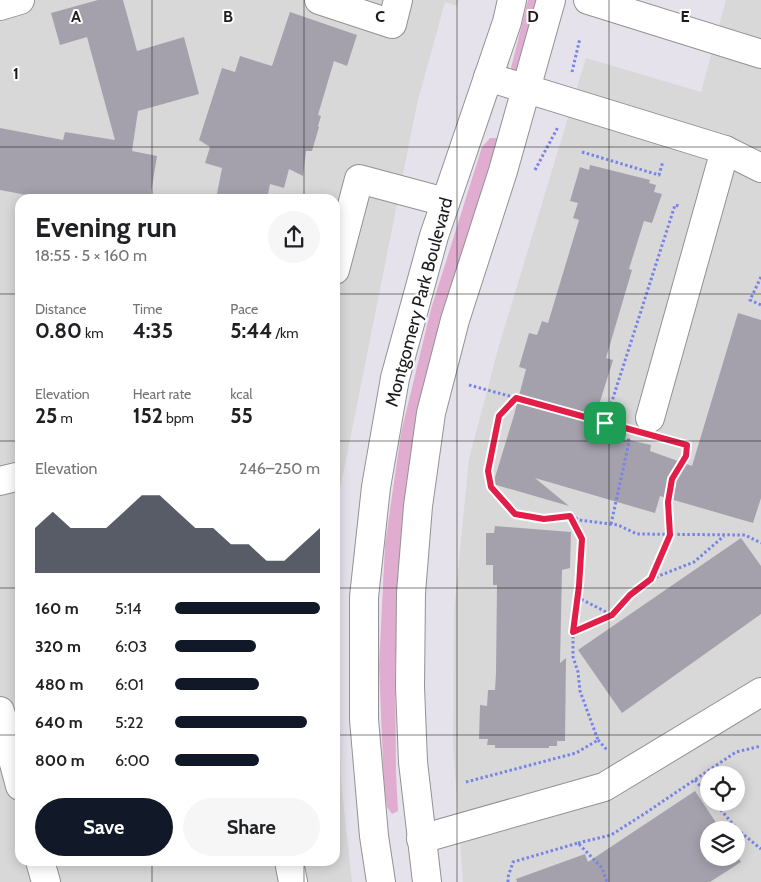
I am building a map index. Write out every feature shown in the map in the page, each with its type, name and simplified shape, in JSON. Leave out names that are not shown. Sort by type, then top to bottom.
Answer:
[{"type":"street","points":[[0,6],[20,0]]},
{"type":"street","points":[[319,0],[392,24],[398,0]]},
{"type":"street","name":"Montgomery Park Boulevard","points":[[381,882],[374,836],[364,719],[364,597],[376,487],[395,378],[434,236],[507,22],[512,0]]},
{"type":"street","points":[[428,882],[412,762],[410,687],[411,593],[418,506],[431,413],[455,320],[503,171],[551,0]]},
{"type":"street","points":[[588,0],[662,11],[761,54]]},
{"type":"street","points":[[488,77],[725,150],[761,168]]},
{"type":"street","points":[[657,428],[725,150]]},
{"type":"street","points":[[340,251],[359,179],[445,202]]},
{"type":"street","points":[[0,481],[15,477]]},
{"type":"street","points":[[421,839],[604,787],[761,692]]},
{"type":"street","points":[[0,711],[15,767]]},
{"type":"street","points":[[41,866],[46,882]]},
{"type":"street","points":[[290,866],[293,882]]},
{"type":"path","points":[[572,73],[580,38]]},
{"type":"path","points":[[533,177],[562,119]]},
{"type":"path","points":[[582,152],[659,175],[664,159]]},
{"type":"path","points":[[605,423],[675,205],[682,206]]},
{"type":"path","points":[[761,277],[750,300],[761,306]]},
{"type":"path","points":[[472,376],[469,385],[625,428]]},
{"type":"path","points":[[516,398],[499,416],[488,471],[491,487],[515,514],[544,519],[570,516],[579,520],[618,525],[637,534],[746,535],[761,543]]},
{"type":"path","points":[[651,579],[670,535],[668,502],[672,479],[686,456],[687,445],[657,428]]},
{"type":"path","points":[[611,524],[629,442],[627,435]]},
{"type":"path","points":[[466,782],[576,753],[598,740],[580,691],[578,672],[573,656],[573,632],[582,539],[570,516]]},
{"type":"path","points":[[573,632],[612,615],[630,595],[651,579],[694,562],[724,535]]},
{"type":"path","points":[[577,597],[612,615]]},
{"type":"path","points":[[508,882],[513,862],[578,842],[611,835],[736,752],[761,746]]},
{"type":"path","points":[[695,780],[700,786]]},
{"type":"path","points":[[722,811],[738,830],[761,849]]},
{"type":"path","points":[[578,842],[602,868],[607,882]]},
{"type":"shaded area","points":[[0,0],[459,0],[457,6],[445,2],[417,104],[340,490],[340,194],[15,194],[15,866],[340,866],[340,744],[341,780],[352,882],[0,882]]},
{"type":"shaded area","points":[[528,0],[542,0],[514,80],[509,76]]},
{"type":"shaded area","points":[[726,0],[761,0],[761,882],[463,882],[453,746],[454,610],[469,459],[498,349],[586,58],[701,92]]},
{"type":"shaded area","points":[[490,138],[497,138],[498,152],[403,545],[395,665],[398,811],[392,814],[387,807],[384,786],[379,666],[385,545],[401,433],[431,309],[482,147]]},
{"type":"building","points":[[98,0],[123,0],[137,51],[184,37],[199,94],[138,111],[132,151],[157,156],[151,194],[21,194],[0,190],[0,128],[63,140],[65,132],[115,140],[87,37],[60,45],[51,13]]},
{"type":"building","points":[[290,12],[357,35],[347,66],[334,61],[318,115],[321,116],[312,151],[306,151],[303,176],[289,169],[284,188],[270,184],[268,194],[217,194],[222,168],[205,163],[210,147],[199,140],[222,68],[235,72],[240,56],[272,66]]},
{"type":"building","points":[[590,165],[650,180],[649,183],[656,185],[654,192],[662,194],[652,223],[644,221],[629,269],[632,270],[606,358],[613,360],[593,424],[618,432],[616,437],[651,445],[650,451],[692,466],[738,313],[761,320],[761,498],[753,523],[660,496],[655,513],[535,478],[569,506],[493,484],[526,369],[519,367],[529,333],[537,335],[542,321],[548,323],[579,220],[573,218],[578,203],[570,201],[580,167],[589,170]]},
{"type":"building","points":[[495,526],[571,532],[570,568],[562,570],[560,663],[566,658],[565,741],[557,741],[557,746],[549,746],[549,748],[495,748],[495,745],[487,745],[488,739],[479,739],[480,705],[487,706],[488,690],[495,690],[497,585],[493,585],[493,565],[486,565],[486,533],[494,533]]},
{"type":"building","points":[[741,538],[761,566],[761,614],[622,713],[578,650]]},
{"type":"building","points":[[695,791],[700,798],[700,811],[708,811],[715,821],[700,821],[700,866],[735,866],[710,882],[517,882],[516,879],[585,854],[588,862]]},
{"type":"route","points":[[516,398],[605,423],[687,445],[686,456],[672,479],[668,502],[670,535],[651,579],[630,595],[612,615],[573,632],[579,586],[582,539],[570,516],[544,519],[515,514],[491,487],[488,471],[499,416],[516,398]]}]
